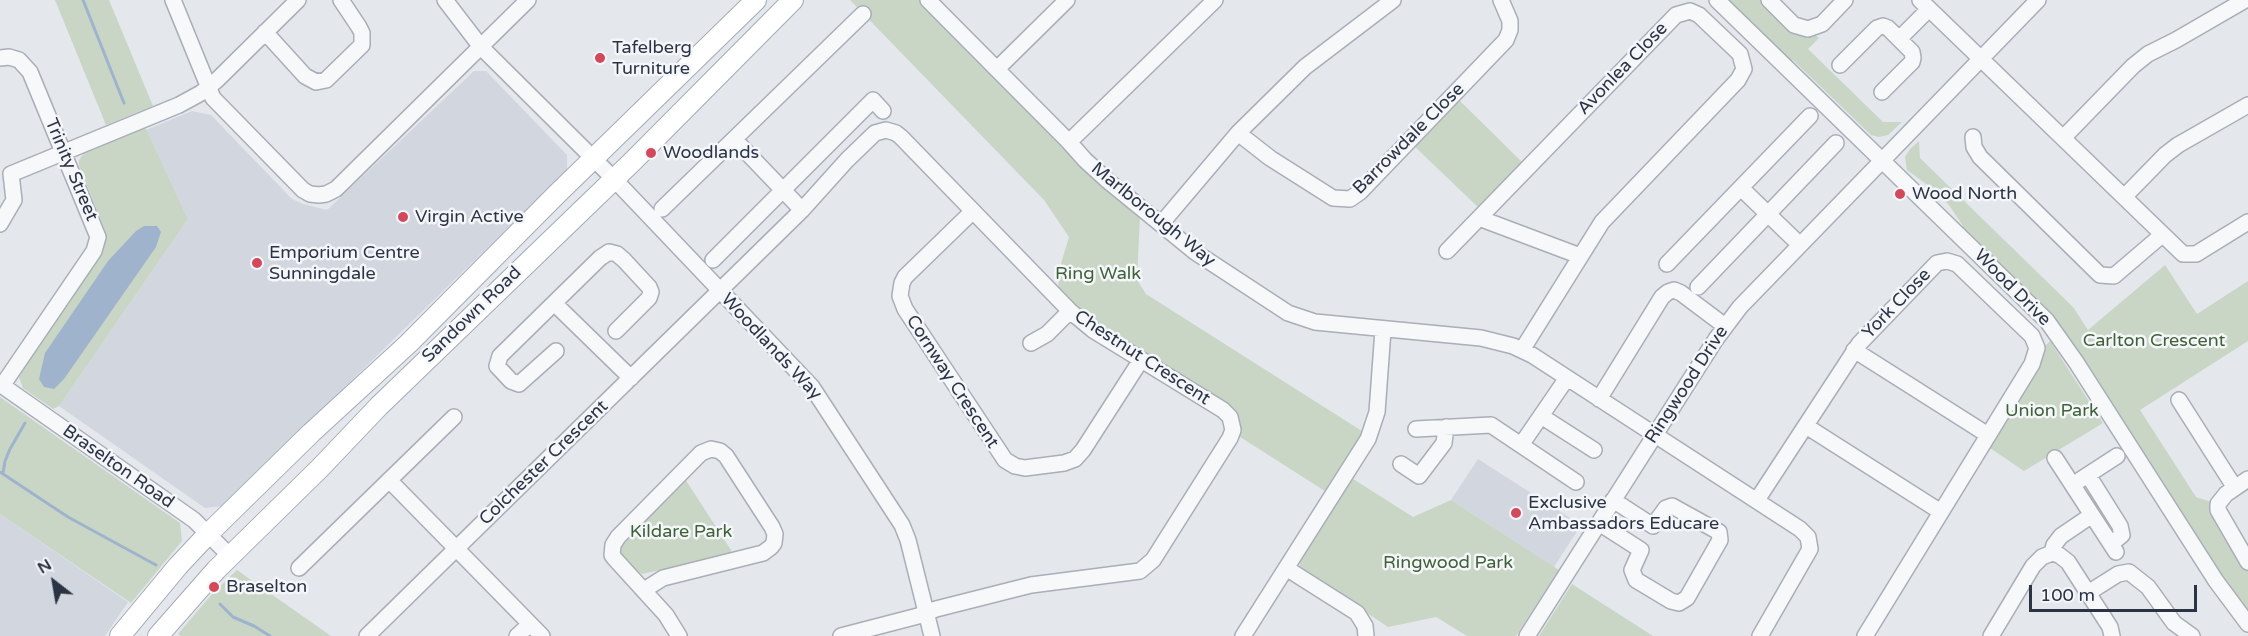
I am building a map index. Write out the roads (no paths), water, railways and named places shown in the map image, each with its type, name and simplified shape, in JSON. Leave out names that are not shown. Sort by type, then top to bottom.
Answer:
[{"type":"main road","name":"Sandown Road","points":[[120,636],[209,533],[304,440],[408,344],[756,0]]},
{"type":"main road","name":"Sandown Road","points":[[158,636],[230,556],[460,326],[614,179],[793,0]]},
{"type":"street","points":[[173,0],[213,98],[295,182],[309,194],[319,195],[336,189],[528,0]]},
{"type":"street","points":[[0,224],[14,200],[5,171],[63,152],[179,105],[209,87],[298,0]]},
{"type":"street","points":[[265,32],[305,76],[321,82],[326,80],[362,45],[362,33],[341,0]]},
{"type":"street","name":"Woodlands Way","points":[[445,0],[481,47],[614,179],[812,387],[885,497],[905,533],[932,636]]},
{"type":"street","name":"Marlborough Way","points":[[928,0],[1095,170],[1195,252],[1288,313],[1315,322],[1492,340],[1522,350],[1654,435]]},
{"type":"street","points":[[997,69],[1067,0]]},
{"type":"street","points":[[1069,142],[1215,0]]},
{"type":"street","points":[[1161,225],[1238,133],[1314,59],[1393,0]]},
{"type":"street","name":"Barrowdale Close","points":[[1238,133],[1270,158],[1333,198],[1350,199],[1360,192],[1506,40],[1510,30],[1510,21],[1501,0]]},
{"type":"street","name":"Wood Drive","points":[[1717,0],[2018,292],[2056,332],[2216,581],[2248,624]]},
{"type":"street","points":[[1769,0],[1794,25],[1808,29],[1822,24],[1845,0]]},
{"type":"street","name":"Ringwood Drive","points":[[1527,636],[1654,435],[1725,326],[1740,307],[2038,0]]},
{"type":"street","points":[[2063,138],[2133,66],[2148,54],[2245,0]]},
{"type":"street","points":[[1899,39],[1925,4],[2183,254],[2196,255],[2248,222]]},
{"type":"street","name":"Avonlea Close","points":[[1447,251],[1672,18],[1680,13],[1695,12],[1740,54],[1744,64],[1742,75],[1610,212],[1522,350]]},
{"type":"street","points":[[662,209],[863,14]]},
{"type":"street","points":[[1840,65],[1880,27],[1888,28],[1912,52],[1913,60],[1882,92]]},
{"type":"street","name":"Trinity Street","points":[[0,58],[14,58],[27,67],[97,232],[96,247],[1,385]]},
{"type":"street","points":[[713,260],[873,100],[883,111]]},
{"type":"street","points":[[2124,197],[2165,155],[2178,145],[2248,105]]},
{"type":"street","points":[[1667,264],[1810,116]]},
{"type":"street","name":"Chestnut Crescent","points":[[719,291],[802,210],[847,159],[871,136],[886,130],[901,137],[1070,311],[1093,330],[1223,410],[1230,417],[1233,425],[1230,438],[1153,560],[1145,568],[1134,573],[1031,585],[927,613]]},
{"type":"street","points":[[1972,137],[1974,147],[1980,157],[2100,275],[2114,276],[2162,235]]},
{"type":"street","points":[[734,139],[802,210]]},
{"type":"street","points":[[1698,286],[1836,143]]},
{"type":"street","points":[[1741,188],[1800,245]]},
{"type":"street","name":"Cornway Crescent","points":[[973,211],[905,277],[900,296],[905,309],[1005,460],[1015,466],[1026,468],[1064,464],[1075,459],[1141,360]]},
{"type":"street","points":[[1479,218],[1581,256]]},
{"type":"street","points":[[556,351],[519,384],[511,381],[497,366],[500,356],[605,254],[612,252],[617,254],[649,287],[651,292],[649,298],[616,331]]},
{"type":"street","name":"York Close","points":[[1757,500],[1854,350],[1937,263],[1947,261],[1957,264],[2032,336],[2037,348],[2032,364],[1865,636]]},
{"type":"street","points":[[1599,399],[1662,297],[1668,292],[1674,290],[1681,293],[1725,326]]},
{"type":"street","name":"Colchester Crescent","points":[[367,636],[719,291]]},
{"type":"street","points":[[554,303],[631,378]]},
{"type":"street","points":[[1031,343],[1047,334],[1070,311]]},
{"type":"street","points":[[1243,636],[1372,429],[1377,412],[1383,330]]},
{"type":"street","points":[[1854,350],[1988,435]]},
{"type":"street","points":[[1521,445],[1567,378]]},
{"type":"street","name":"Braselton Road","points":[[1,385],[194,520],[230,556]]},
{"type":"street","points":[[2179,400],[2242,484],[2226,494],[2218,504],[2218,510],[2248,562]]},
{"type":"street","points":[[1541,416],[1594,450]]},
{"type":"street","points":[[299,568],[454,417]]},
{"type":"street","points":[[1416,429],[1491,425],[1576,482]]},
{"type":"street","points":[[1806,426],[1941,512]]},
{"type":"street","points":[[1401,464],[1419,476],[1444,443],[1446,427]]},
{"type":"street","points":[[1654,435],[1757,500],[1804,533],[1810,545],[1808,554],[1760,636]]},
{"type":"street","points":[[644,590],[663,578],[763,553],[774,543],[775,534],[772,527],[726,456],[720,451],[711,449],[701,453],[614,541],[612,550],[615,559],[666,615],[679,636]]},
{"type":"street","points":[[2072,485],[2116,456]]},
{"type":"street","points":[[2055,458],[2113,548],[2122,535],[2120,526],[2088,475]]},
{"type":"street","points":[[389,480],[542,636]]},
{"type":"street","points":[[1613,500],[1653,526]]},
{"type":"street","points":[[1672,506],[1717,530],[1720,534],[1720,540],[1687,598],[1679,603],[1644,587],[1634,578],[1632,570],[1641,550],[1653,526],[1666,508],[1672,506]]},
{"type":"street","points":[[2052,553],[2054,545],[2061,536],[2092,515]]},
{"type":"street","points":[[1599,523],[1641,550]]},
{"type":"street","points":[[1991,636],[2033,566],[2042,557],[2052,553],[2068,562],[2110,627],[2112,636]]},
{"type":"street","points":[[1286,568],[1357,613],[1365,626],[1366,636]]},
{"type":"street","points":[[2088,593],[2123,572],[2134,574],[2148,587],[2174,623],[2192,636]]},
{"type":"street","points":[[841,636],[927,613]]},
{"type":"street","points":[[517,636],[530,624]]},
{"type":"water","points":[[144,226],[157,226],[161,232],[156,247],[64,379],[54,389],[44,387],[39,379],[45,353],[108,261],[136,231]]},
{"type":"waterway","points":[[83,0],[124,103]]},
{"type":"waterway","points":[[3,473],[10,449],[25,423]]},
{"type":"waterway","points":[[0,472],[68,517],[156,565]]},
{"type":"waterway","points":[[220,604],[233,617],[270,636]]},
{"type":"place","name":"Tafelberg Turniture","points":[[600,58]]},
{"type":"place","name":"Woodlands","points":[[651,153]]},
{"type":"place","name":"Wood North","points":[[1900,194]]},
{"type":"place","name":"Virgin Active","points":[[403,217]]},
{"type":"place","name":"Emporium Centre Sunningdale","points":[[257,263]]},
{"type":"place","name":"Exclusive Ambassadors Educare","points":[[1516,513]]},
{"type":"place","name":"Braselton","points":[[214,587]]},
{"type":"park label","name":"Ring Walk","points":[[1098,274]]},
{"type":"park label","name":"Carlton Crescent","points":[[2154,341]]},
{"type":"park label","name":"Union Park","points":[[2052,411]]},
{"type":"park label","name":"Kildare Park","points":[[681,532]]},
{"type":"park label","name":"Ringwood Park","points":[[1448,563]]}]
